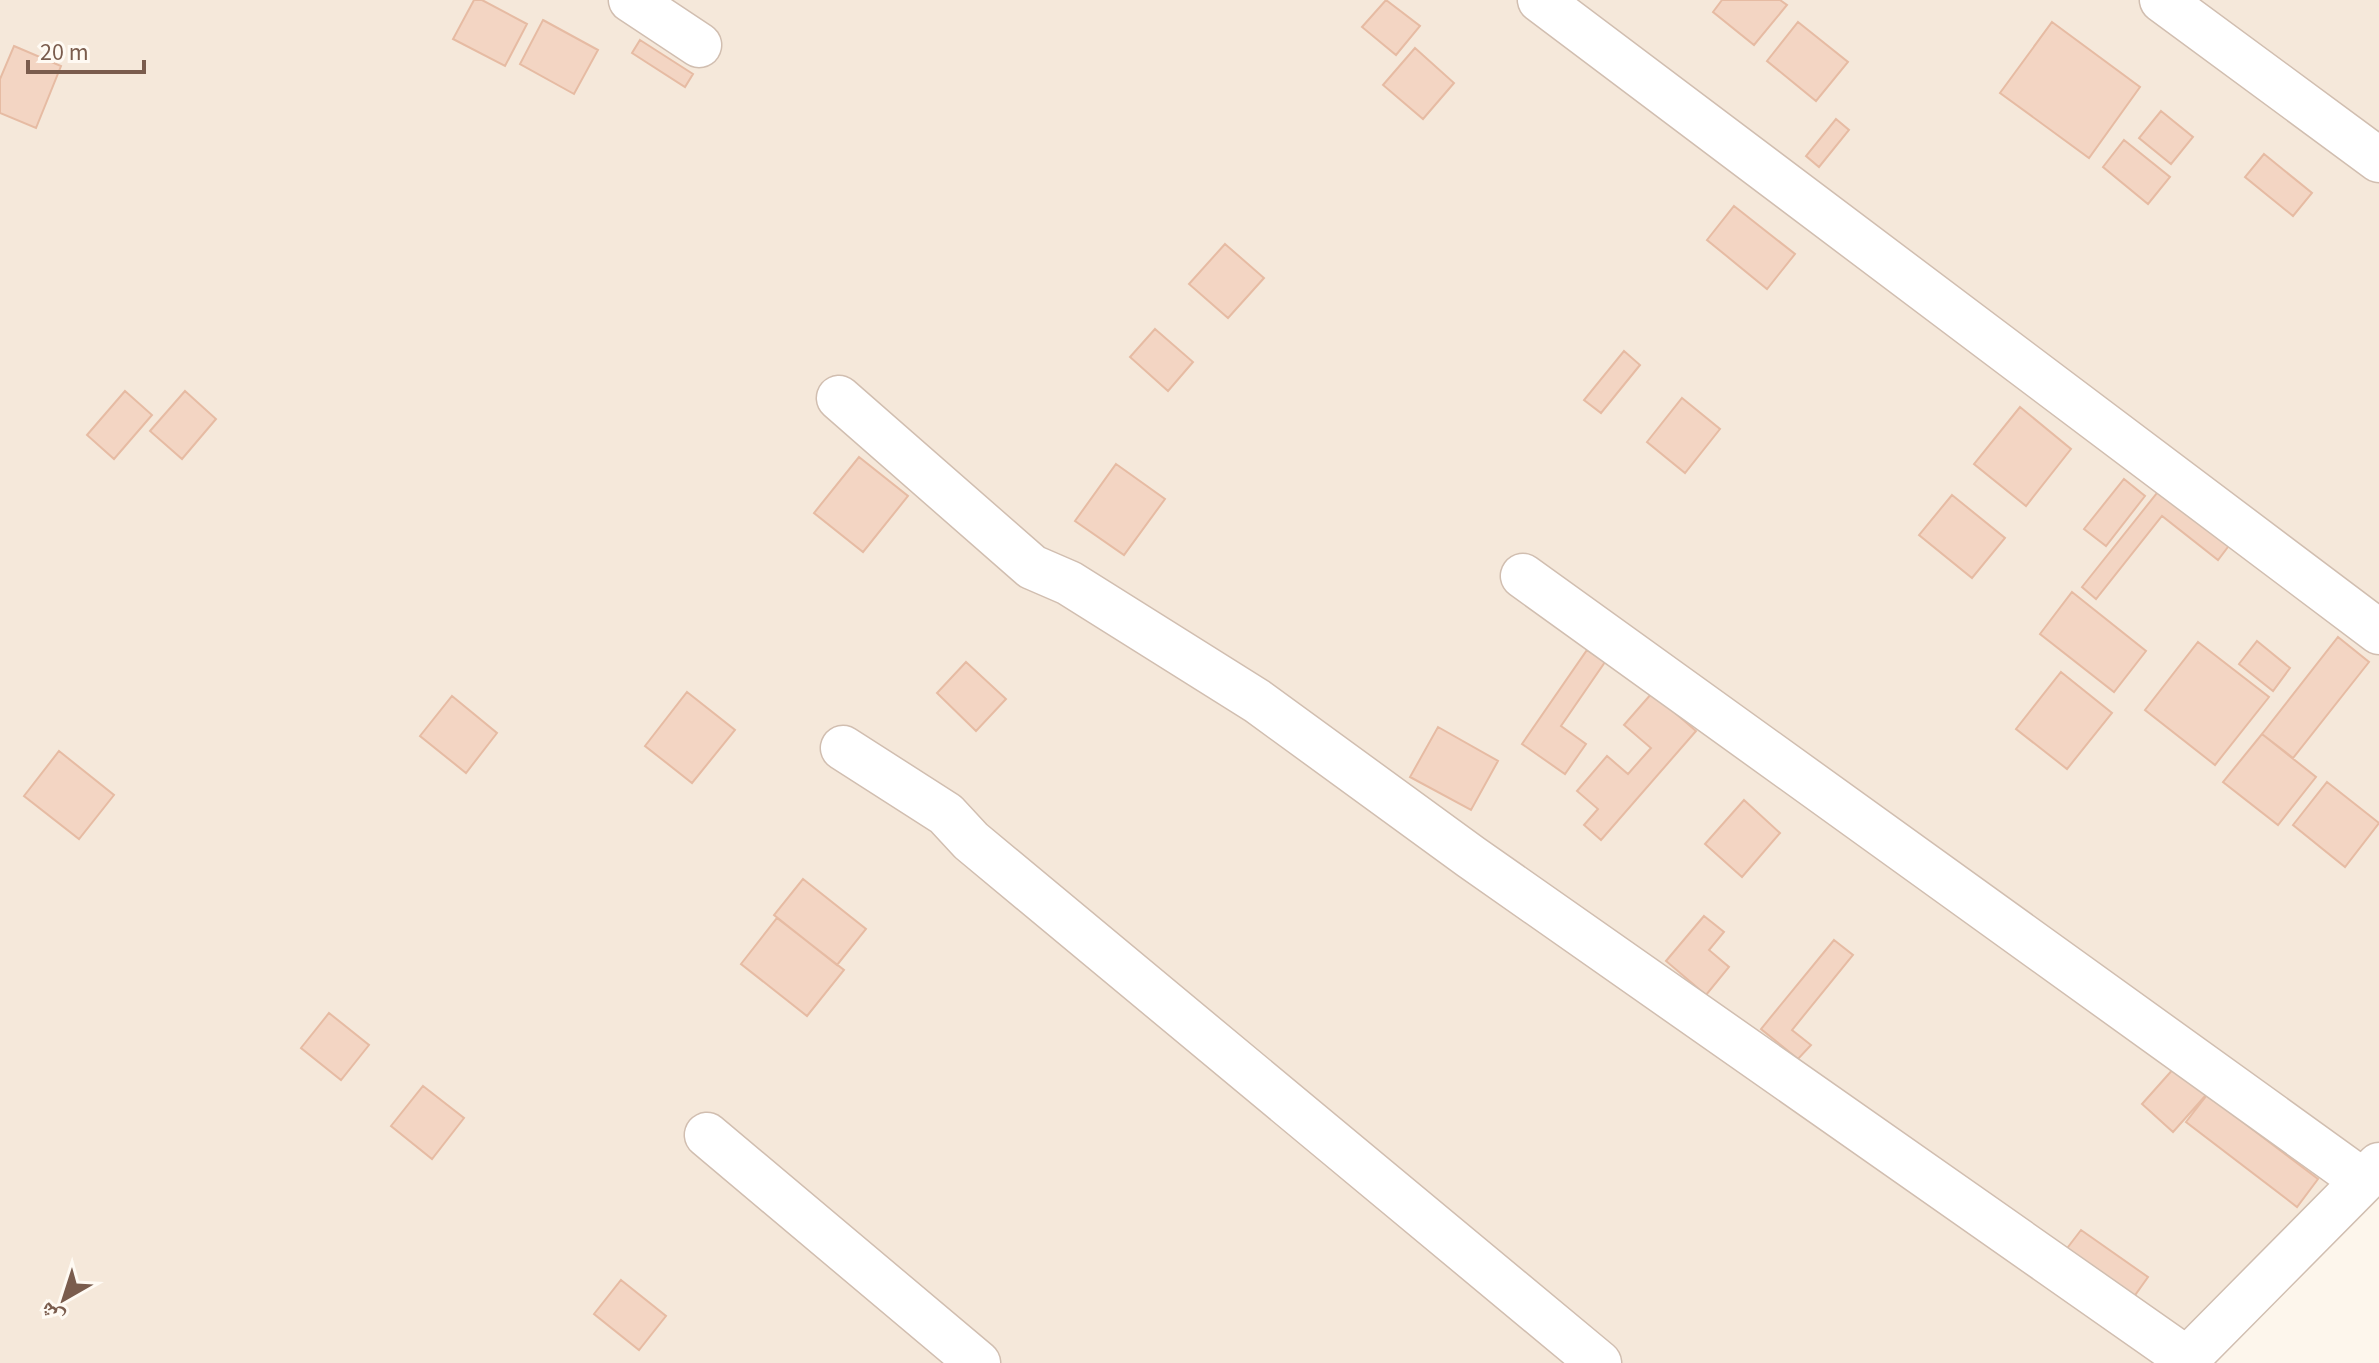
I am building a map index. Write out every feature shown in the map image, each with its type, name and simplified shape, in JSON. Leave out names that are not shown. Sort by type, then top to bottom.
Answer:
[{"type":"street","points":[[631,0],[699,45]]},
{"type":"street","points":[[1540,0],[2379,632]]},
{"type":"street","points":[[2162,0],[2379,160]]},
{"type":"street","points":[[839,398],[1032,567],[1069,583],[1257,701],[1471,857],[2185,1361],[2371,1173],[1523,576]]},
{"type":"street","points":[[843,748],[946,814],[971,841],[1599,1363]]},
{"type":"street","points":[[707,1135],[978,1363]]},
{"type":"shaded area","points":[[0,0],[2379,0],[2379,1181],[2203,1363],[0,1363]]},
{"type":"building","points":[[474,0],[482,0],[527,24],[505,66],[453,39]]},
{"type":"building","points":[[1386,0],[1420,26],[1396,55],[1362,27]]},
{"type":"building","points":[[1722,0],[1780,0],[1787,5],[1754,45],[1713,12]]},
{"type":"building","points":[[543,20],[598,50],[574,94],[520,64]]},
{"type":"building","points":[[1798,22],[1848,62],[1816,101],[1767,61]]},
{"type":"building","points":[[2052,22],[2140,87],[2089,158],[2000,93]]},
{"type":"building","points":[[640,40],[693,74],[685,87],[632,53]]},
{"type":"building","points":[[14,46],[61,66],[36,128],[0,113],[0,79]]},
{"type":"building","points":[[1415,48],[1454,83],[1423,119],[1383,85]]},
{"type":"building","points":[[2161,111],[2193,137],[2171,164],[2139,138]]},
{"type":"building","points":[[1836,119],[1849,130],[1819,167],[1806,156]]},
{"type":"building","points":[[2124,140],[2170,177],[2148,204],[2103,167]]},
{"type":"building","points":[[2264,154],[2312,193],[2293,216],[2245,177]]},
{"type":"building","points":[[1734,206],[1795,254],[1767,289],[1707,240]]},
{"type":"building","points":[[1225,244],[1264,278],[1228,318],[1189,284]]},
{"type":"building","points":[[1155,329],[1193,362],[1168,391],[1130,357]]},
{"type":"building","points":[[1624,351],[1640,365],[1601,413],[1584,400]]},
{"type":"building","points":[[125,391],[152,415],[114,459],[87,435]]},
{"type":"building","points":[[185,391],[216,419],[182,459],[150,431]]},
{"type":"building","points":[[1682,398],[1720,429],[1685,473],[1647,442]]},
{"type":"building","points":[[2020,407],[2071,449],[2026,506],[1974,464]]},
{"type":"building","points":[[859,457],[908,496],[863,552],[814,513]]},
{"type":"building","points":[[1116,464],[1165,499],[1124,555],[1075,521]]},
{"type":"building","points":[[2124,479],[2145,496],[2106,546],[2084,529]]},
{"type":"building","points":[[2161,488],[2231,543],[2218,560],[2162,516],[2096,599],[2082,587]]},
{"type":"building","points":[[1952,495],[2005,538],[1972,578],[1919,535]]},
{"type":"building","points":[[2072,592],[2146,651],[2114,692],[2040,634]]},
{"type":"building","points":[[2338,637],[2369,662],[2293,758],[2262,734]]},
{"type":"building","points":[[2257,641],[2290,668],[2273,691],[2239,664]]},
{"type":"building","points":[[2198,642],[2269,697],[2215,765],[2145,710]]},
{"type":"building","points":[[1587,650],[1605,662],[1561,726],[1586,744],[1565,774],[1522,744]]},
{"type":"building","points":[[966,662],[1006,699],[976,731],[937,693]]},
{"type":"building","points":[[2061,672],[2112,713],[2067,769],[2016,729]]},
{"type":"building","points":[[687,692],[735,730],[692,783],[645,746]]},
{"type":"building","points":[[1652,693],[1696,731],[1601,840],[1584,825],[1598,809],[1577,791],[1607,756],[1628,774],[1651,748],[1624,725]]},
{"type":"building","points":[[452,696],[497,733],[466,773],[420,736]]},
{"type":"building","points":[[1438,727],[1498,761],[1471,810],[1410,777]]},
{"type":"building","points":[[2262,734],[2316,777],[2278,825],[2223,782]]},
{"type":"building","points":[[59,751],[114,795],[79,839],[24,796]]},
{"type":"building","points":[[2327,782],[2379,823],[2345,867],[2293,825]]},
{"type":"building","points":[[1744,800],[1780,833],[1742,877],[1705,844]]},
{"type":"building","points":[[803,879],[866,929],[837,965],[774,915]]},
{"type":"building","points":[[1704,916],[1724,932],[1709,950],[1729,967],[1706,995],[1666,961]]},
{"type":"building","points":[[777,918],[844,970],[807,1016],[741,964]]},
{"type":"building","points":[[1834,940],[1853,955],[1792,1030],[1811,1045],[1798,1059],[1761,1029]]},
{"type":"building","points":[[329,1013],[369,1045],[341,1080],[301,1048]]},
{"type":"building","points":[[2175,1067],[2206,1095],[2173,1132],[2142,1104]]},
{"type":"building","points":[[423,1086],[464,1118],[432,1159],[391,1126]]},
{"type":"building","points":[[2207,1095],[2318,1179],[2297,1207],[2186,1122]]},
{"type":"building","points":[[2081,1230],[2148,1277],[2133,1298],[2065,1251]]},
{"type":"building","points":[[621,1280],[666,1316],[639,1350],[594,1314]]}]
